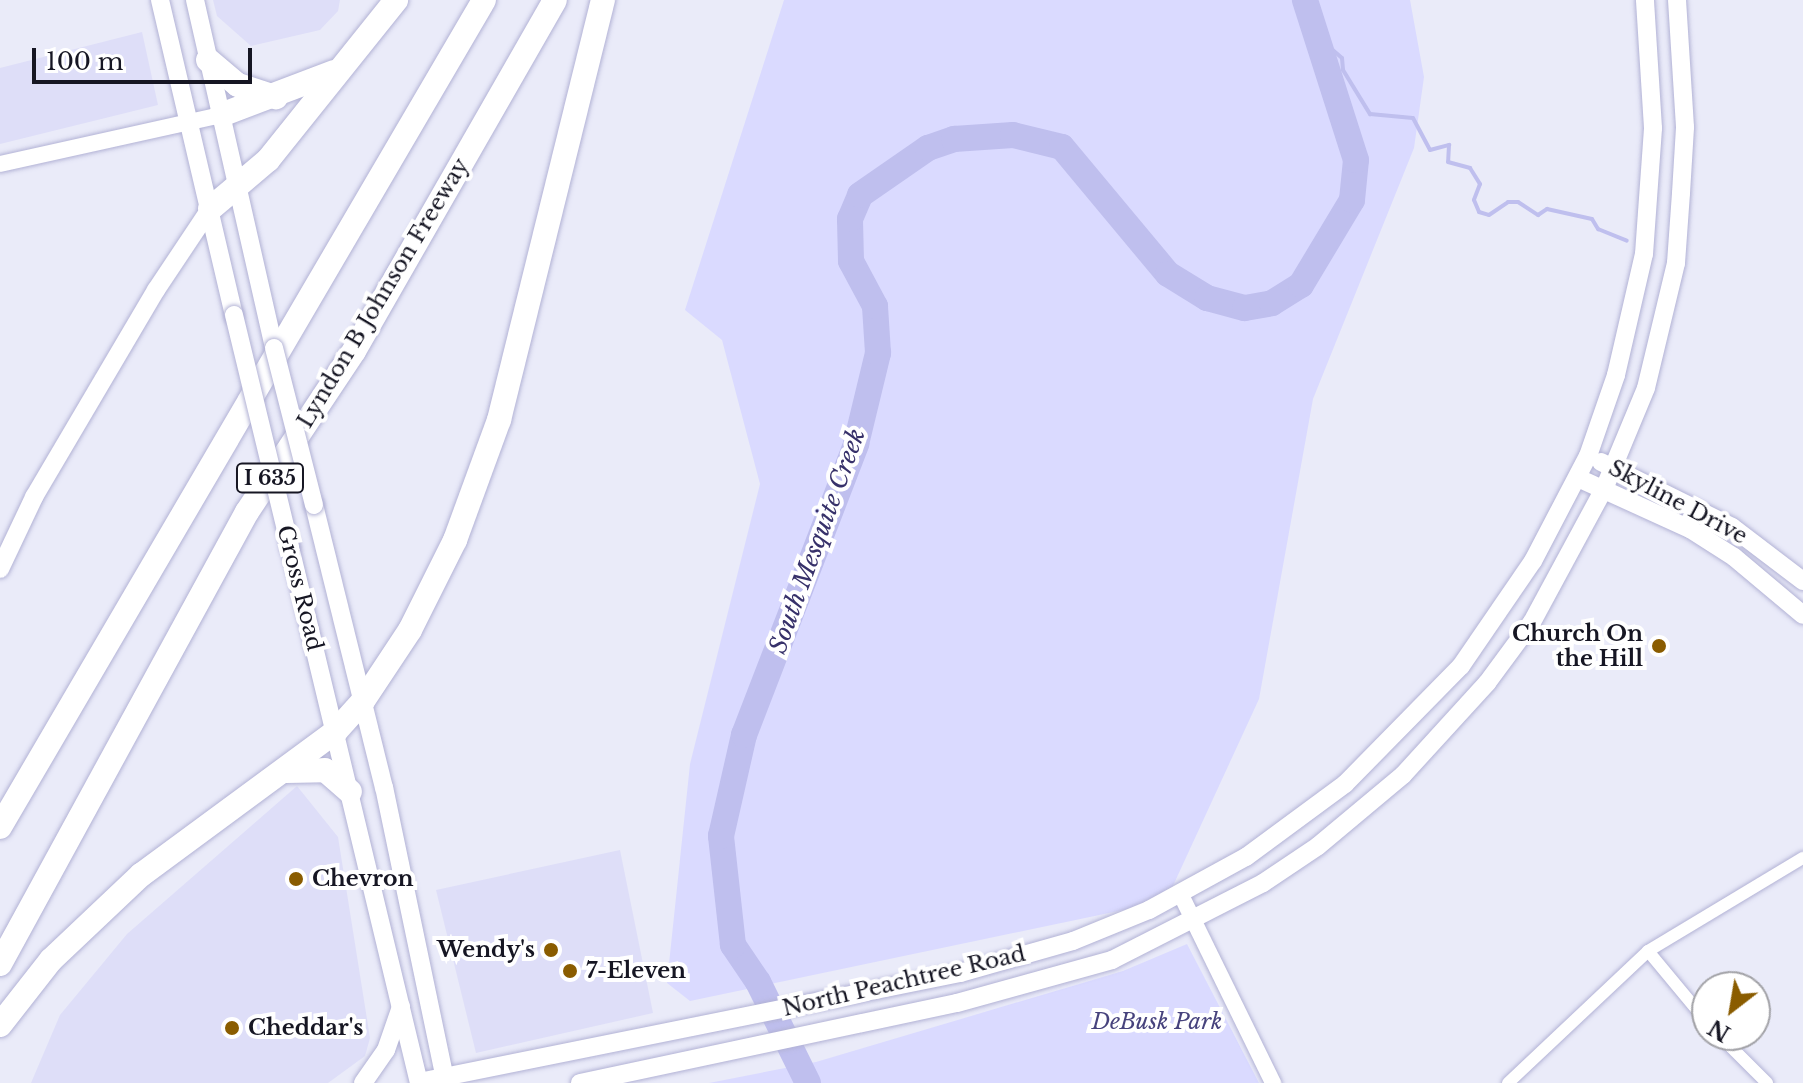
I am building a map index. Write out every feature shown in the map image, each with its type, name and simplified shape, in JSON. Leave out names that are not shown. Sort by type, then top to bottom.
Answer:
[{"type":"highway","points":[[210,209],[238,190],[396,0]]},
{"type":"highway","name":"I 635","points":[[0,827],[484,0]]},
{"type":"highway","name":"Lyndon B Johnson Freeway","points":[[0,964],[247,512],[354,351],[555,0]]},
{"type":"highway","points":[[0,1025],[51,960],[102,909],[141,875],[286,771],[336,731],[363,701],[429,595],[476,489],[511,373],[603,0]]},
{"type":"highway","points":[[208,60],[238,85],[276,97]]},
{"type":"highway","points":[[221,115],[276,97],[343,67]]},
{"type":"highway","points":[[286,771],[325,770],[350,792]]},
{"type":"main road","name":"Gross Road","points":[[160,0],[336,731],[417,1083]]},
{"type":"main road","name":"Gross Road","points":[[195,0],[257,281],[363,701],[445,1080]]},
{"type":"main road","name":"North Peachtree Road","points":[[417,1083],[445,1080],[960,973],[1073,941],[1180,893],[1293,825],[1345,784],[1420,711],[1505,605],[1588,456],[1616,375],[1644,254],[1653,128],[1645,0]]},
{"type":"main road","name":"North Peachtree Road","points":[[580,1083],[1016,989],[1112,960],[1193,922],[1318,846],[1403,775],[1448,728],[1532,622],[1604,489],[1646,388],[1676,263],[1685,127],[1677,0]]},
{"type":"main road","points":[[1653,128],[1685,127]]},
{"type":"main road","points":[[0,569],[34,497],[156,290],[210,209]]},
{"type":"main road","name":"Skyline Drive","points":[[1588,456],[1732,527],[1803,581]]},
{"type":"main road","name":"Skyline Drive","points":[[1578,478],[1690,529],[1734,557],[1803,615]]},
{"type":"main road","points":[[368,868],[399,861]]},
{"type":"main road","points":[[363,1083],[386,1050],[401,1007]]},
{"type":"main road","points":[[656,1035],[660,1067]]},
{"type":"street","points":[[0,164],[221,115]]},
{"type":"street","points":[[1508,1083],[1648,951],[1803,858]]},
{"type":"street","points":[[1180,893],[1273,1083]]},
{"type":"street","points":[[1648,951],[1691,1003]]},
{"type":"street","points":[[1735,1051],[1767,1083]]},
{"type":"shaded area","points":[[213,0],[340,0],[338,11],[320,30],[251,46],[217,16]]},
{"type":"shaded area","points":[[142,32],[158,105],[0,144],[0,68]]},
{"type":"shaded area","points":[[297,786],[338,837],[370,1038],[365,1056],[328,1083],[31,1083],[60,1015],[127,934]]},
{"type":"shaded area","points":[[620,850],[653,1013],[476,1053],[436,890]]},
{"type":"green space","points":[[784,0],[1410,0],[1424,77],[1414,148],[1313,399],[1259,699],[1166,901],[690,1001],[667,983],[690,764],[760,484],[722,340],[685,310]]},
{"type":"green space","name":"DeBusk Park","points":[[1187,944],[1259,1083],[709,1083],[816,1062],[1123,971]]},
{"type":"waterway","name":"South Mesquite Creek","points":[[808,1083],[758,982],[733,945],[721,836],[744,735],[856,444],[878,353],[875,306],[851,261],[850,219],[860,195],[928,148],[954,139],[1013,135],[1062,147],[1168,274],[1207,298],[1245,308],[1272,303],[1301,285],[1352,200],[1356,160],[1305,0]]},
{"type":"waterway","points":[[1319,38],[1342,58],[1343,70],[1370,114],[1413,118],[1430,150],[1449,145],[1448,162],[1470,168],[1480,184],[1474,200],[1479,212],[1489,215],[1508,202],[1518,202],[1538,215],[1547,209],[1592,219],[1598,229],[1627,241]]},
{"type":"place","name":"Church On the Hill","points":[[1659,646]]},
{"type":"place","name":"Chevron","points":[[296,879]]},
{"type":"place","name":"Wendy's","points":[[551,950]]},
{"type":"place","name":"7-Eleven","points":[[570,971]]},
{"type":"place","name":"Cheddar's","points":[[232,1028]]}]
